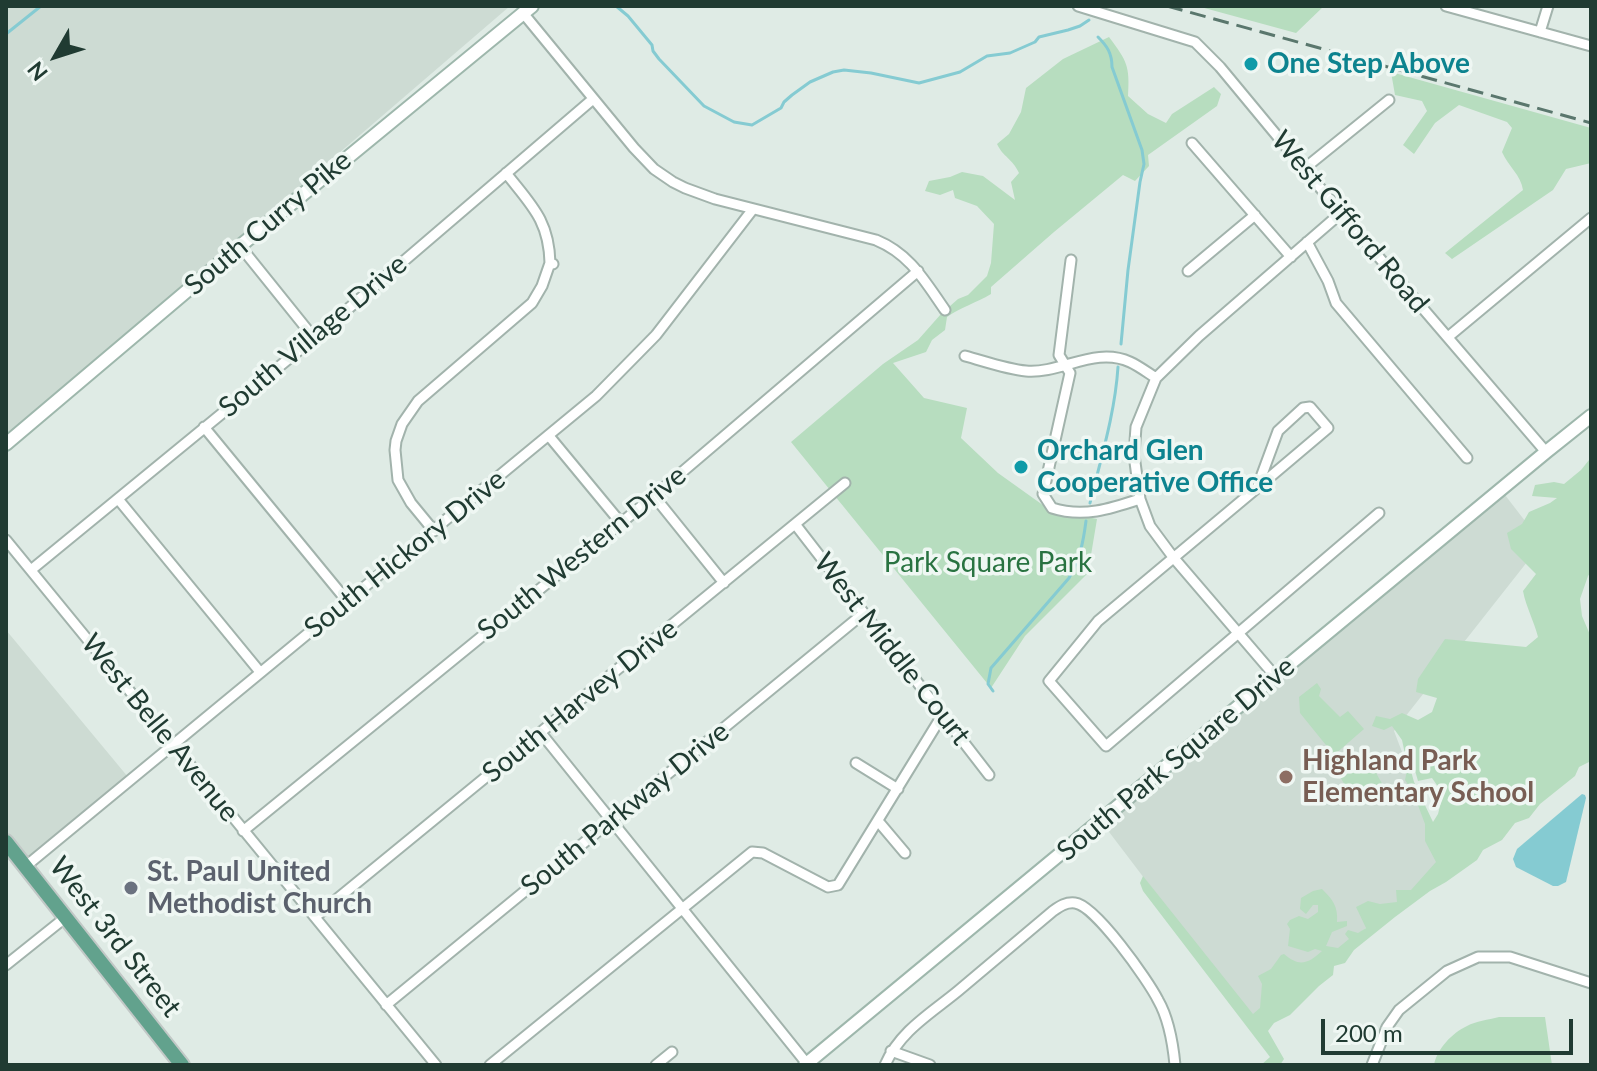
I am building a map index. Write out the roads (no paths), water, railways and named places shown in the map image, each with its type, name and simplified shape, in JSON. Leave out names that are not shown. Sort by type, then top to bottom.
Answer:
[{"type":"main road","name":"West 3rd Street","points":[[6,842],[182,1065]]},
{"type":"street","name":"West Gifford Road","points":[[1078,6],[1195,42],[1220,67],[1546,452]]},
{"type":"street","points":[[1446,6],[1591,46]]},
{"type":"street","points":[[1540,32],[1548,6]]},
{"type":"street","points":[[527,9],[593,99],[645,160],[663,176],[685,188],[876,240],[896,249],[918,271],[945,310]]},
{"type":"street","name":"South Curry Pike","points":[[6,444],[527,9]]},
{"type":"street","name":"South Village Drive","points":[[31,570],[314,338],[593,99]]},
{"type":"street","points":[[1305,168],[1389,100]]},
{"type":"street","points":[[1192,143],[1291,257]]},
{"type":"street","points":[[434,531],[401,487],[394,450],[399,432],[410,410],[529,306],[552,264],[547,232],[537,213],[506,173]]},
{"type":"street","name":"South Hickory Drive","points":[[26,866],[596,396],[646,348],[753,209]]},
{"type":"street","points":[[1275,676],[1150,526],[1140,499],[1134,455],[1136,427],[1156,378],[1199,336],[1341,213]]},
{"type":"street","points":[[1188,271],[1255,215]]},
{"type":"street","points":[[1448,337],[1591,218]]},
{"type":"street","points":[[1307,242],[1336,303],[1467,458]]},
{"type":"street","points":[[240,246],[314,338]]},
{"type":"street","points":[[1071,260],[1059,355],[1070,373],[1043,494],[1052,508],[1080,513],[1100,512],[1140,499]]},
{"type":"street","name":"South Western Drive","points":[[243,831],[654,496],[918,271]]},
{"type":"street","points":[[965,356],[1026,371],[1065,367],[1092,357],[1111,357],[1128,361],[1156,378]]},
{"type":"street","points":[[1257,488],[1278,431],[1303,408],[1310,407],[1328,428],[1257,488],[1173,557],[1098,621],[1049,681],[1106,746],[1379,513]]},
{"type":"street","points":[[1546,452],[1591,416]]},
{"type":"street","points":[[204,427],[347,601]]},
{"type":"street","points":[[549,436],[621,523]]},
{"type":"street","name":"South Park Square Drive","points":[[806,1064],[1546,452]]},
{"type":"street","name":"South Harvey Drive","points":[[315,917],[845,483]]},
{"type":"street","points":[[654,496],[724,583]]},
{"type":"street","points":[[118,499],[260,672]]},
{"type":"street","name":"West Middle Court","points":[[795,524],[989,775]]},
{"type":"street","name":"West Belle Avenue","points":[[6,540],[436,1065]]},
{"type":"street","name":"South Parkway Drive","points":[[386,1005],[864,613]]},
{"type":"street","points":[[490,1065],[748,854],[756,851],[763,853],[828,887],[835,887],[943,714]]},
{"type":"street","points":[[541,733],[806,1064]]},
{"type":"street","points":[[856,763],[898,789]]},
{"type":"street","points":[[878,821],[905,853]]},
{"type":"street","points":[[885,1065],[891,1051],[916,1024],[1062,904],[1074,902],[1086,906],[1101,921],[1159,1000],[1168,1025],[1175,1065]]},
{"type":"street","points":[[6,965],[66,917]]},
{"type":"street","points":[[1372,1065],[1387,1027],[1399,1010],[1447,971],[1478,957],[1510,957],[1591,983]]},
{"type":"street","points":[[891,1051],[930,1065]]},
{"type":"street","points":[[656,1065],[672,1052]]},
{"type":"water","points":[[1582,794],[1586,798],[1566,882],[1553,886],[1516,867],[1513,859],[1517,849]]},
{"type":"waterway","points":[[6,34],[41,6]]},
{"type":"waterway","points":[[616,6],[652,45],[659,59],[704,106],[734,122],[752,125],[781,108],[784,102],[810,82],[833,72],[871,73],[919,83],[960,72],[987,56],[1010,53],[1035,42],[1039,37],[1080,26],[1089,20]]},
{"type":"waterway","points":[[1098,37],[1110,54],[1144,164],[1128,270],[1121,344]]},
{"type":"waterway","points":[[1090,503],[1111,418],[1118,367]]},
{"type":"waterway","points":[[993,691],[988,684],[991,668],[1069,578],[1080,551],[1086,521]]},
{"type":"railway","points":[[1167,6],[1591,123]]},
{"type":"place","name":"One Step Above","points":[[1251,64]]},
{"type":"place","name":"Orchard Glen Cooperative Office","points":[[1021,467]]},
{"type":"place","name":"Highland Park Elementary School","points":[[1286,777]]},
{"type":"place","name":"St. Paul United Methodist Church","points":[[131,888]]},
{"type":"park label","name":"Park Square Park","points":[[988,563]]}]
